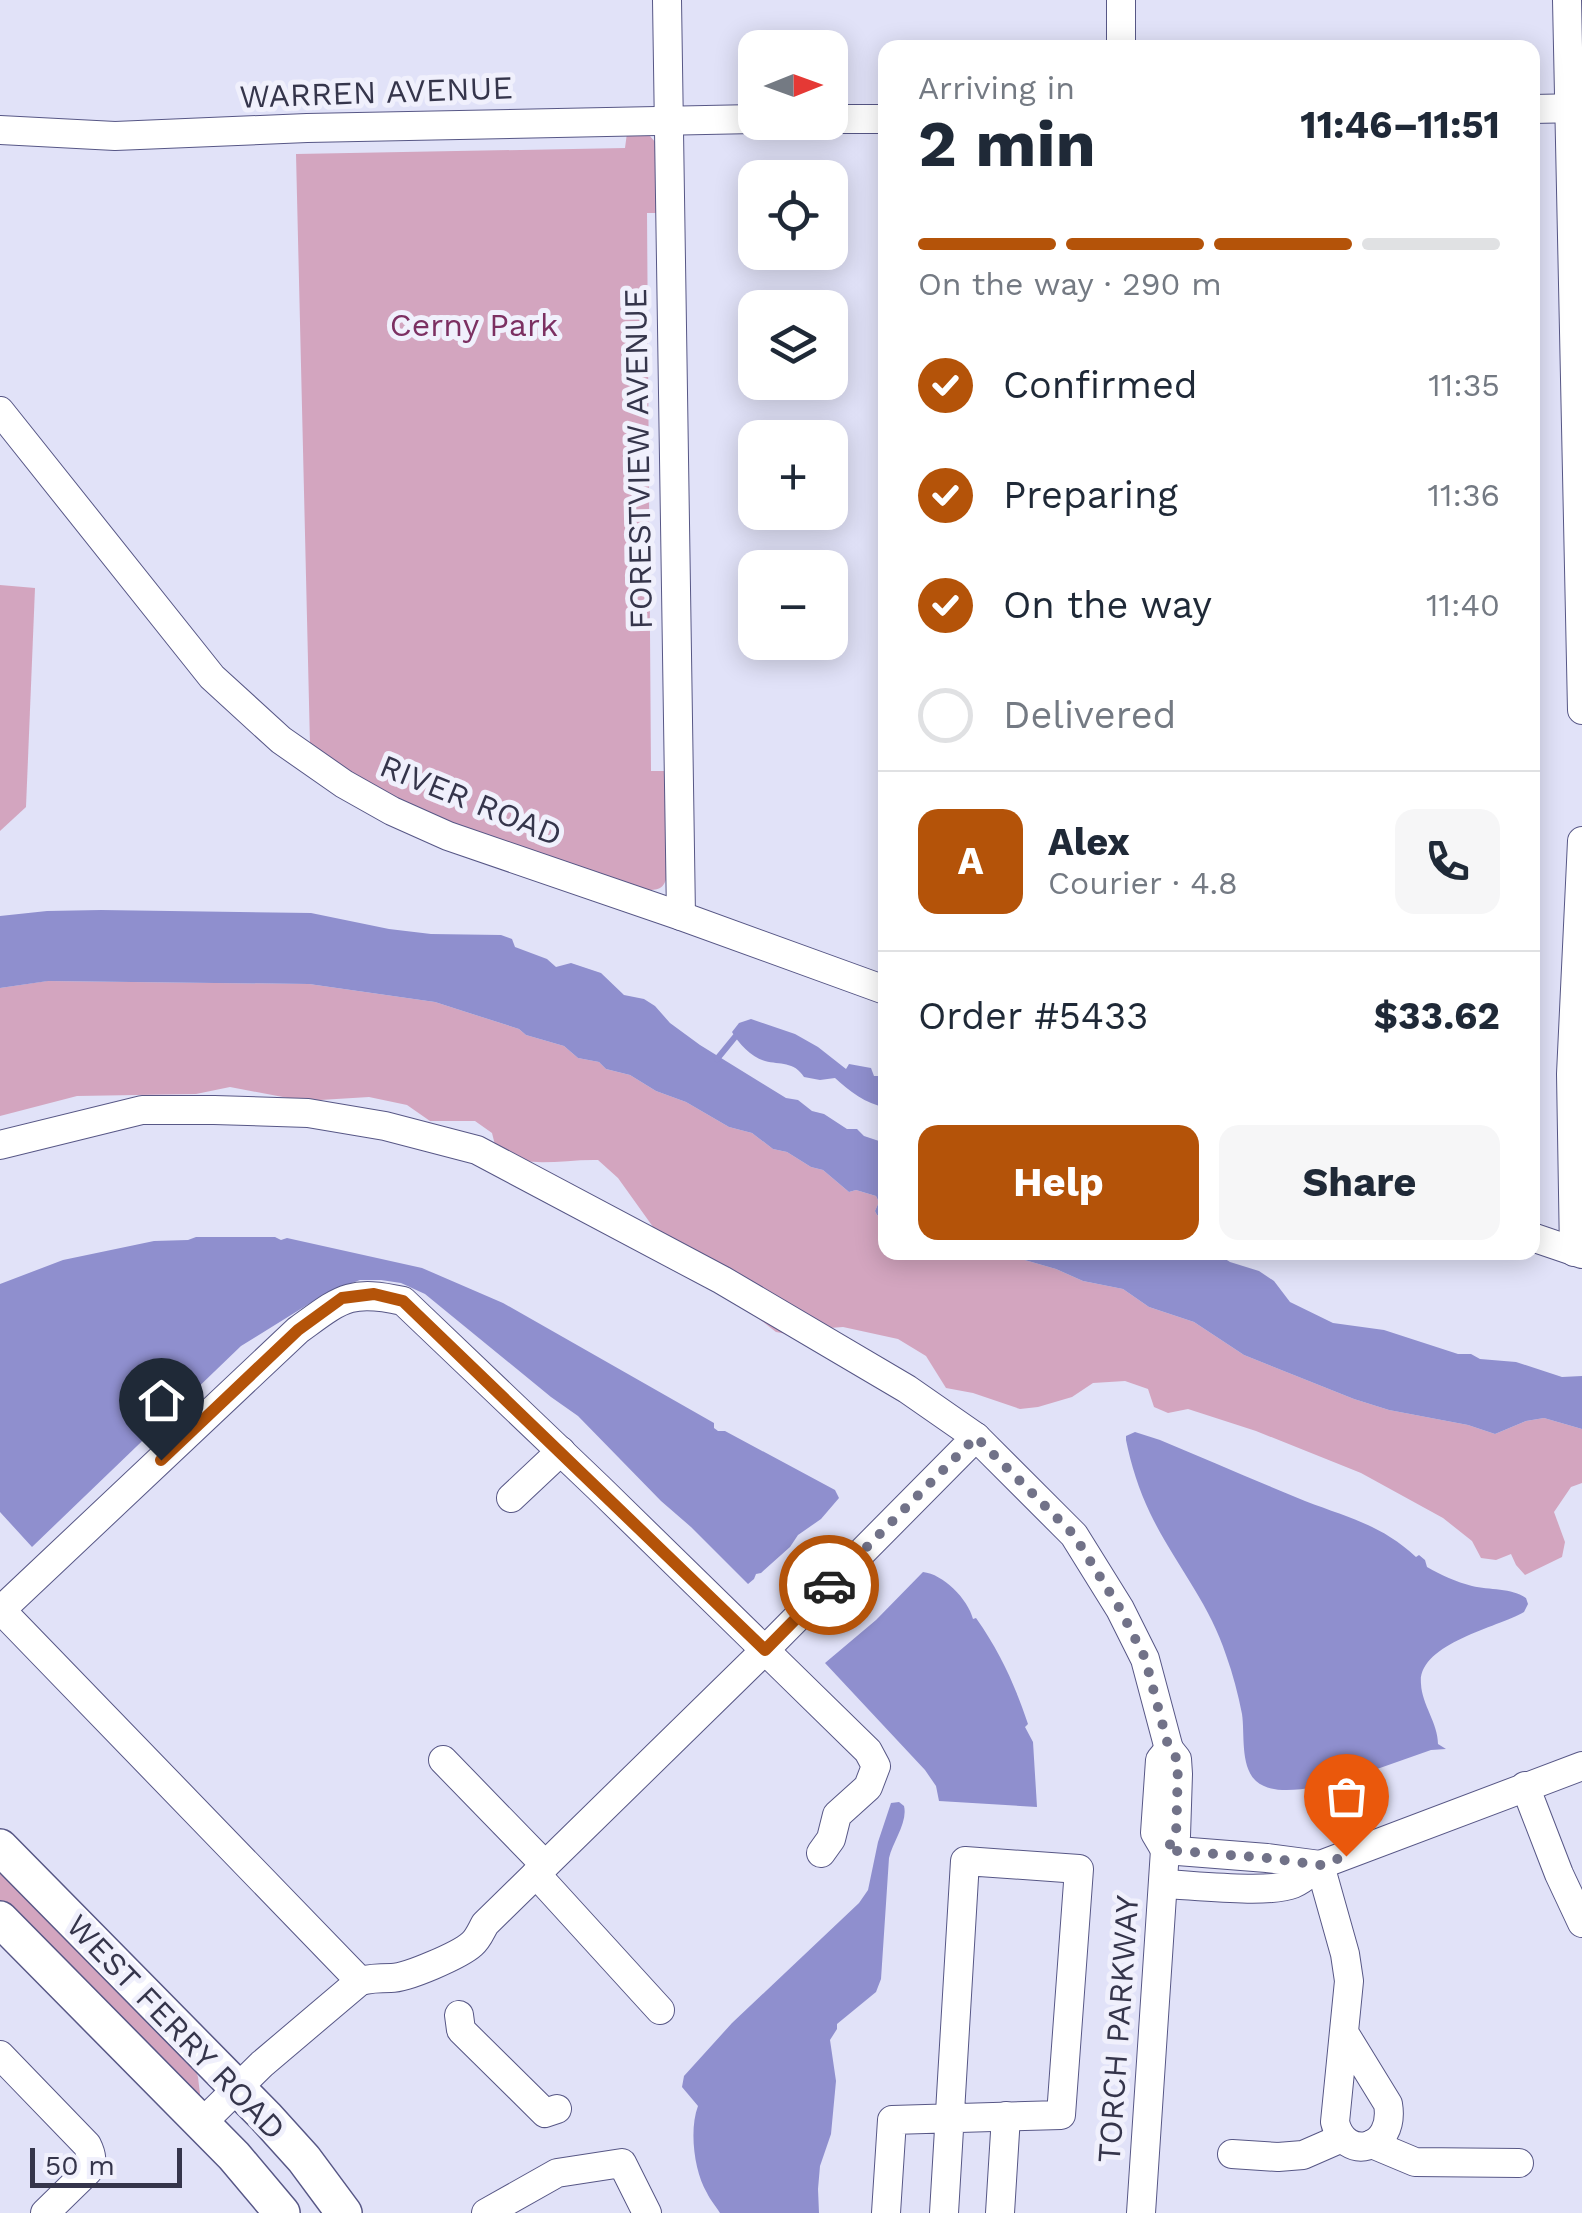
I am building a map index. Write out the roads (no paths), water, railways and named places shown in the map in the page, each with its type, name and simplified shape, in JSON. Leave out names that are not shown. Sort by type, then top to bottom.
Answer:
[{"type":"main road","name":"WEST FERRY ROAD","points":[[0,1846],[304,2159],[344,2213]]},
{"type":"main road","name":"WEST FERRY ROAD","points":[[0,1919],[234,2156],[282,2213]]},
{"type":"street","name":"FORESTVIEW AVENUE","points":[[667,0],[681,916]]},
{"type":"street","points":[[1120,0],[1121,40]]},
{"type":"street","points":[[1567,0],[1575,108],[1582,710]]},
{"type":"street","points":[[1540,108],[1575,108]]},
{"type":"street","name":"WARREN AVENUE","points":[[0,130],[115,136],[280,128],[738,119]]},
{"type":"street","points":[[848,119],[878,119]]},
{"type":"street","name":"RIVER ROAD","points":[[0,410],[212,676],[257,720],[312,763],[392,811],[448,836],[878,987]]},
{"type":"street","points":[[1540,1240],[1578,1253],[1571,1074],[1582,841]]},
{"type":"street","name":"TORCH PARKWAY","points":[[0,1145],[142,1110],[214,1110],[308,1113],[385,1126],[477,1150],[722,1280],[908,1388],[976,1437],[1074,1535],[1145,1658],[1169,1749],[1178,1760],[1176,1836],[1166,1850],[1162,1884],[1141,2213]]},
{"type":"street","points":[[370,1979],[0,1610],[298,1330],[342,1298],[374,1294],[403,1301],[868,1750],[876,1766],[868,1787],[837,1816],[831,1839],[821,1852]]},
{"type":"street","points":[[201,2124],[262,2064],[390,1962],[485,1924],[976,1437]]},
{"type":"street","points":[[511,1498],[561,1451]]},
{"type":"street","points":[[444,1760],[660,2010]]},
{"type":"street","points":[[1162,1884],[1288,1886],[1320,1865],[1582,1766]]},
{"type":"street","points":[[1525,1786],[1582,1922]]},
{"type":"street","points":[[1166,1850],[1320,1865]]},
{"type":"street","points":[[886,2213],[892,2120],[950,2118],[1061,2114],[1079,1868],[965,1861],[950,2118],[944,2213]]},
{"type":"street","points":[[1320,1865],[1348,1971],[1345,2034],[1334,2111],[1337,2131],[1355,2146],[1372,2144],[1415,2162],[1519,2163]]},
{"type":"street","points":[[459,2015],[461,2030],[545,2113],[557,2109]]},
{"type":"street","points":[[1345,2034],[1388,2104],[1387,2132],[1372,2144]]},
{"type":"street","points":[[0,2055],[88,2145],[92,2156],[88,2171],[45,2213]]},
{"type":"street","points":[[1000,2213],[1006,2116]]},
{"type":"street","points":[[1232,2154],[1302,2155],[1342,2138]]},
{"type":"street","points":[[486,2213],[557,2173],[622,2163],[647,2213]]},
{"type":"water","points":[[47,911],[311,913],[431,934],[501,935],[512,939],[515,947],[547,959],[556,967],[571,963],[601,973],[624,995],[644,999],[700,1045],[786,1098],[798,1100],[847,1129],[857,1129],[878,1141],[878,1200],[856,1190],[849,1192],[823,1170],[773,1149],[752,1133],[729,1127],[630,1075],[578,1058],[564,1046],[526,1035],[519,1029],[435,1002],[309,984],[48,981],[0,988],[0,916]]},
{"type":"water","points":[[751,1019],[795,1034],[846,1069],[849,1064],[871,1068],[874,1076],[878,1076],[878,1105],[858,1096],[835,1078],[804,1077],[791,1066],[755,1056],[732,1032],[739,1023]]},
{"type":"water","points":[[196,1237],[287,1238],[422,1268],[503,1303],[714,1423],[718,1431],[725,1431],[835,1490],[839,1498],[748,1584],[578,1416],[425,1294],[401,1283],[360,1280],[328,1292],[241,1346],[32,1547],[0,1512],[0,1284],[63,1260],[154,1241]]},
{"type":"water","points":[[1024,1260],[1227,1260],[1259,1271],[1274,1281],[1290,1302],[1333,1323],[1384,1330],[1458,1354],[1516,1362],[1562,1377],[1582,1376],[1582,1429],[1544,1418],[1495,1434],[1389,1410],[1244,1355],[1194,1322],[1149,1307],[1123,1289],[1083,1281]]},
{"type":"water","points":[[1135,1432],[1364,1523],[1416,1557],[1419,1555],[1427,1567],[1449,1578],[1526,1598],[1524,1612],[1444,1648],[1423,1670],[1424,1699],[1438,1744],[1446,1749],[1431,1750],[1343,1781],[1345,1785],[1287,1790],[1265,1787],[1256,1781],[1247,1767],[1240,1707],[1219,1636],[1159,1531],[1139,1486],[1126,1440]]},
{"type":"water","points":[[923,1572],[939,1577],[960,1596],[1006,1669],[1033,1742],[1037,1807],[939,1801],[936,1786],[925,1770],[825,1663],[876,1620]]},
{"type":"water","points":[[899,1802],[905,1812],[889,1858],[881,1979],[876,1992],[837,2024],[830,2040],[836,2081],[831,2134],[820,2166],[819,2213],[720,2213],[699,2174],[693,2138],[698,2106],[682,2087],[684,2076],[732,2023],[859,1903],[868,1890],[891,1803]]},
{"type":"waterway","points":[[717,1059],[735,1037]]},
{"type":"park label","name":"Cerny Park","points":[[474,325]]}]
